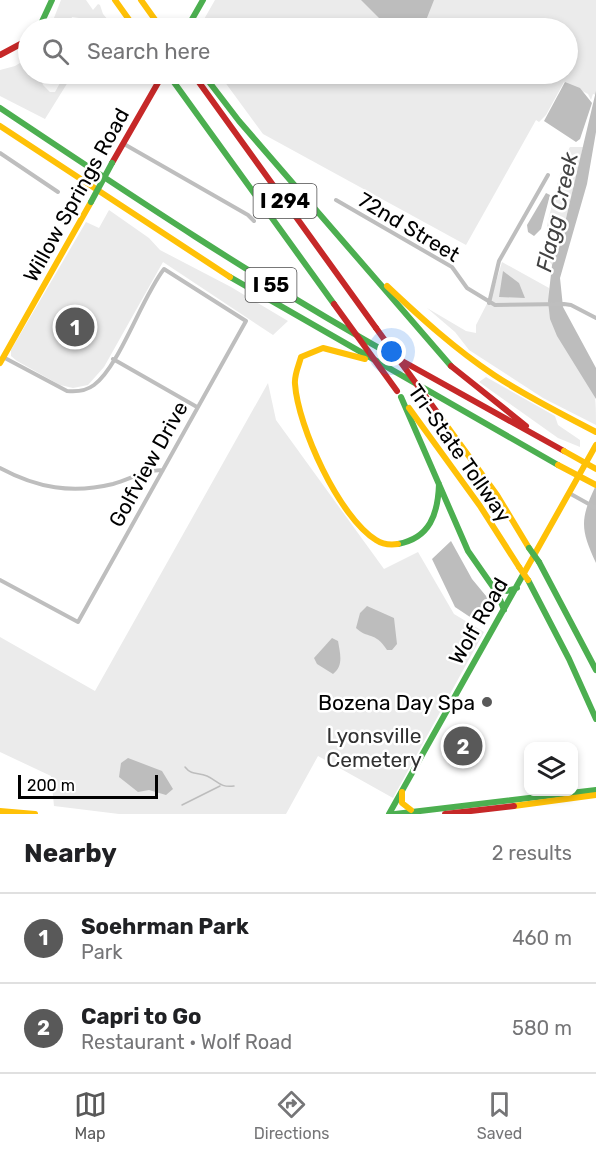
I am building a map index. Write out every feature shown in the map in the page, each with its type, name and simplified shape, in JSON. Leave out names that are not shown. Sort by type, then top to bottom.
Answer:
[{"type":"main road","points":[[44,18],[52,0]]},
{"type":"main road","points":[[115,0],[128,18]]},
{"type":"main road","points":[[141,0],[154,18]]},
{"type":"main road","points":[[193,18],[203,0]]},
{"type":"main road","points":[[0,55],[18,45]]},
{"type":"main road","name":"Willow Springs Road","points":[[2,360],[157,84]]},
{"type":"main road","name":"Tri-State Tollway","points":[[175,84],[450,462],[528,580],[569,659],[596,719]]},
{"type":"main road","name":"Tri-State Tollway","points":[[200,84],[497,495],[539,562],[596,670]]},
{"type":"main road","points":[[210,84],[239,122],[428,342],[462,377],[553,445]]},
{"type":"main road","name":"I 55","points":[[0,108],[176,226],[304,306],[596,469]]},
{"type":"main road","name":"I 55","points":[[0,126],[216,268],[399,375],[596,485]]},
{"type":"main road","points":[[363,264],[436,332],[482,367],[526,395],[596,432]]},
{"type":"main road","points":[[399,375],[347,351],[319,348],[306,354],[297,364],[293,389],[307,431],[328,476],[356,519],[375,539],[397,545],[423,535],[433,522],[439,506],[439,484]]},
{"type":"main road","points":[[399,394],[468,551],[491,585],[504,610]]},
{"type":"main road","name":"Wolf Road","points":[[389,814],[596,445]]},
{"type":"main road","points":[[491,585],[507,591],[517,588]]},
{"type":"main road","points":[[395,814],[412,810],[596,790]]},
{"type":"main road","points":[[402,792],[402,804],[412,810]]},
{"type":"main road","points":[[445,814],[596,796]]},
{"type":"main road","points":[[0,811],[35,814]]},
{"type":"street","points":[[123,144],[248,215],[254,221]]},
{"type":"street","points":[[0,153],[58,192]]},
{"type":"street","points":[[548,175],[499,261],[489,303],[503,307],[571,304],[596,318]]},
{"type":"street","name":"72nd Street","points":[[336,200],[452,267],[467,288],[489,303]]},
{"type":"street","name":"Golfview Drive","points":[[0,580],[78,622],[246,321],[164,269],[113,359]]},
{"type":"street","points":[[2,360],[59,388],[77,392],[94,385],[113,359],[197,406]]},
{"type":"street","points":[[0,468],[42,486],[68,490],[116,483],[146,470],[162,470]]},
{"type":"street","points":[[569,493],[596,508]]},
{"type":"green space","points":[[61,0],[86,0],[93,10],[98,4],[100,5],[106,18],[72,17],[54,18]]},
{"type":"green space","points":[[215,0],[596,0],[596,95],[593,94],[591,100],[588,94],[568,84],[578,84],[578,18],[205,18]]},
{"type":"green space","points":[[18,64],[18,84],[43,84],[50,92],[55,92],[59,84],[67,84],[45,119],[0,96],[0,70]]},
{"type":"green space","points":[[226,84],[563,84],[546,115],[539,122],[536,120],[466,245],[263,134]]},
{"type":"green space","points":[[570,147],[583,147],[563,231],[552,265],[545,256],[547,228],[553,200]]},
{"type":"green space","points":[[109,210],[149,238],[160,250],[231,287],[288,321],[273,335],[163,262],[104,367],[88,385],[73,388],[60,385],[17,361],[11,356],[11,350],[86,222],[99,228]]},
{"type":"green space","points":[[502,262],[549,288],[549,305],[558,333],[595,397],[596,425],[543,398],[469,350],[455,332],[427,308],[466,331],[476,333],[476,325],[493,292]]},
{"type":"green space","points":[[486,377],[555,416],[558,425],[580,440],[580,447],[558,438],[479,382]]},
{"type":"green space","name":"Lyonsville Cemetery","points":[[268,383],[276,420],[384,569],[418,552],[454,614],[484,632],[393,798],[318,756],[286,814],[119,814],[54,806],[51,776],[0,752],[0,637],[95,691]]},
{"type":"shaded area","points":[[361,0],[434,0],[427,18],[379,18]]},
{"type":"shaded area","points":[[564,84],[580,88],[592,103],[580,139],[576,142],[544,121]]},
{"type":"shaded area","points":[[596,91],[596,132],[587,184],[560,278],[563,307],[596,368],[596,399],[557,336],[550,319],[548,301],[552,265],[563,231]]},
{"type":"shaded area","points":[[546,193],[550,195],[541,229],[534,236],[528,232],[527,225]]},
{"type":"shaded area","points":[[503,271],[519,283],[525,298],[499,297]]},
{"type":"shaded area","points":[[596,485],[596,563],[587,541],[584,524],[587,507]]},
{"type":"shaded area","points":[[451,541],[472,579],[491,602],[484,615],[476,621],[455,607],[432,559]]},
{"type":"shaded area","points":[[367,606],[394,618],[397,644],[392,650],[387,650],[379,640],[356,628],[360,613]]},
{"type":"shaded area","points":[[332,638],[338,641],[340,659],[339,667],[333,674],[317,664],[314,658]]},
{"type":"shaded area","points":[[128,758],[162,771],[173,789],[166,795],[149,790],[138,792],[119,777],[121,763]]},
{"type":"waterway","points":[[185,767],[190,772],[207,776],[222,785],[234,786]]},
{"type":"waterway","points":[[182,805],[220,786]]},
{"type":"traffic: fast","points":[[44,18],[52,0]]},
{"type":"traffic: fast","points":[[193,18],[203,0]]},
{"type":"traffic: fast","points":[[175,84],[334,304]]},
{"type":"traffic: fast","points":[[211,84],[239,121],[451,366]]},
{"type":"traffic: fast","points":[[0,108],[245,268],[395,357]]},
{"type":"traffic: fast","points":[[91,202],[112,163]]},
{"type":"traffic: fast","points":[[230,277],[558,465]]},
{"type":"traffic: fast","points":[[401,397],[468,551],[498,594],[504,610]]},
{"type":"traffic: fast","points":[[398,544],[418,536],[430,523],[437,505],[439,484]]},
{"type":"traffic: fast","points":[[529,548],[539,562]]},
{"type":"traffic: fast","points":[[539,562],[596,670]]},
{"type":"traffic: fast","points":[[389,814],[524,573]]},
{"type":"traffic: fast","points":[[528,580],[569,659],[596,719]]},
{"type":"traffic: fast","points":[[493,586],[507,591],[517,588]]},
{"type":"traffic: fast","points":[[395,814],[596,790]]},
{"type":"traffic: slow","points":[[115,0],[128,18]]},
{"type":"traffic: slow","points":[[141,0],[154,18]]},
{"type":"traffic: slow","points":[[0,126],[230,277]]},
{"type":"traffic: slow","points":[[0,363],[91,202]]},
{"type":"traffic: slow","points":[[387,286],[439,333],[494,375],[596,432]]},
{"type":"traffic: slow","points":[[365,359],[323,348],[301,357],[295,381],[298,402],[312,446],[323,470],[348,512],[376,540],[387,544],[398,544]]},
{"type":"traffic: slow","points":[[409,408],[480,506],[519,567]]},
{"type":"traffic: slow","points":[[439,415],[497,495],[529,548]]},
{"type":"traffic: slow","points":[[524,573],[596,445]]},
{"type":"traffic: slow","points":[[564,451],[596,469]]},
{"type":"traffic: slow","points":[[558,465],[596,485]]},
{"type":"traffic: slow","points":[[519,567],[528,580]]},
{"type":"traffic: slow","points":[[402,792],[402,803],[411,810]]},
{"type":"traffic: slow","points":[[514,806],[596,795]]},
{"type":"traffic: slow","points":[[0,811],[35,814]]},
{"type":"traffic: jam","points":[[0,55],[18,45]]},
{"type":"traffic: jam","points":[[112,163],[157,84]]},
{"type":"traffic: jam","points":[[200,84],[376,328]]},
{"type":"traffic: jam","points":[[334,304],[397,391]]},
{"type":"traffic: jam","points":[[376,328],[439,415]]},
{"type":"traffic: jam","points":[[395,357],[564,451]]},
{"type":"traffic: jam","points":[[451,366],[526,426]]},
{"type":"traffic: jam","points":[[445,814],[514,806]]},
{"type":"place","name":"Soehrman Park","points":[[75,327]]},
{"type":"place","name":"Bozena Day Spa","points":[[487,702]]},
{"type":"place","name":"Capri to Go","points":[[463,746]]},
{"type":"water label","name":"Flagg Creek","points":[[557,212]]}]
